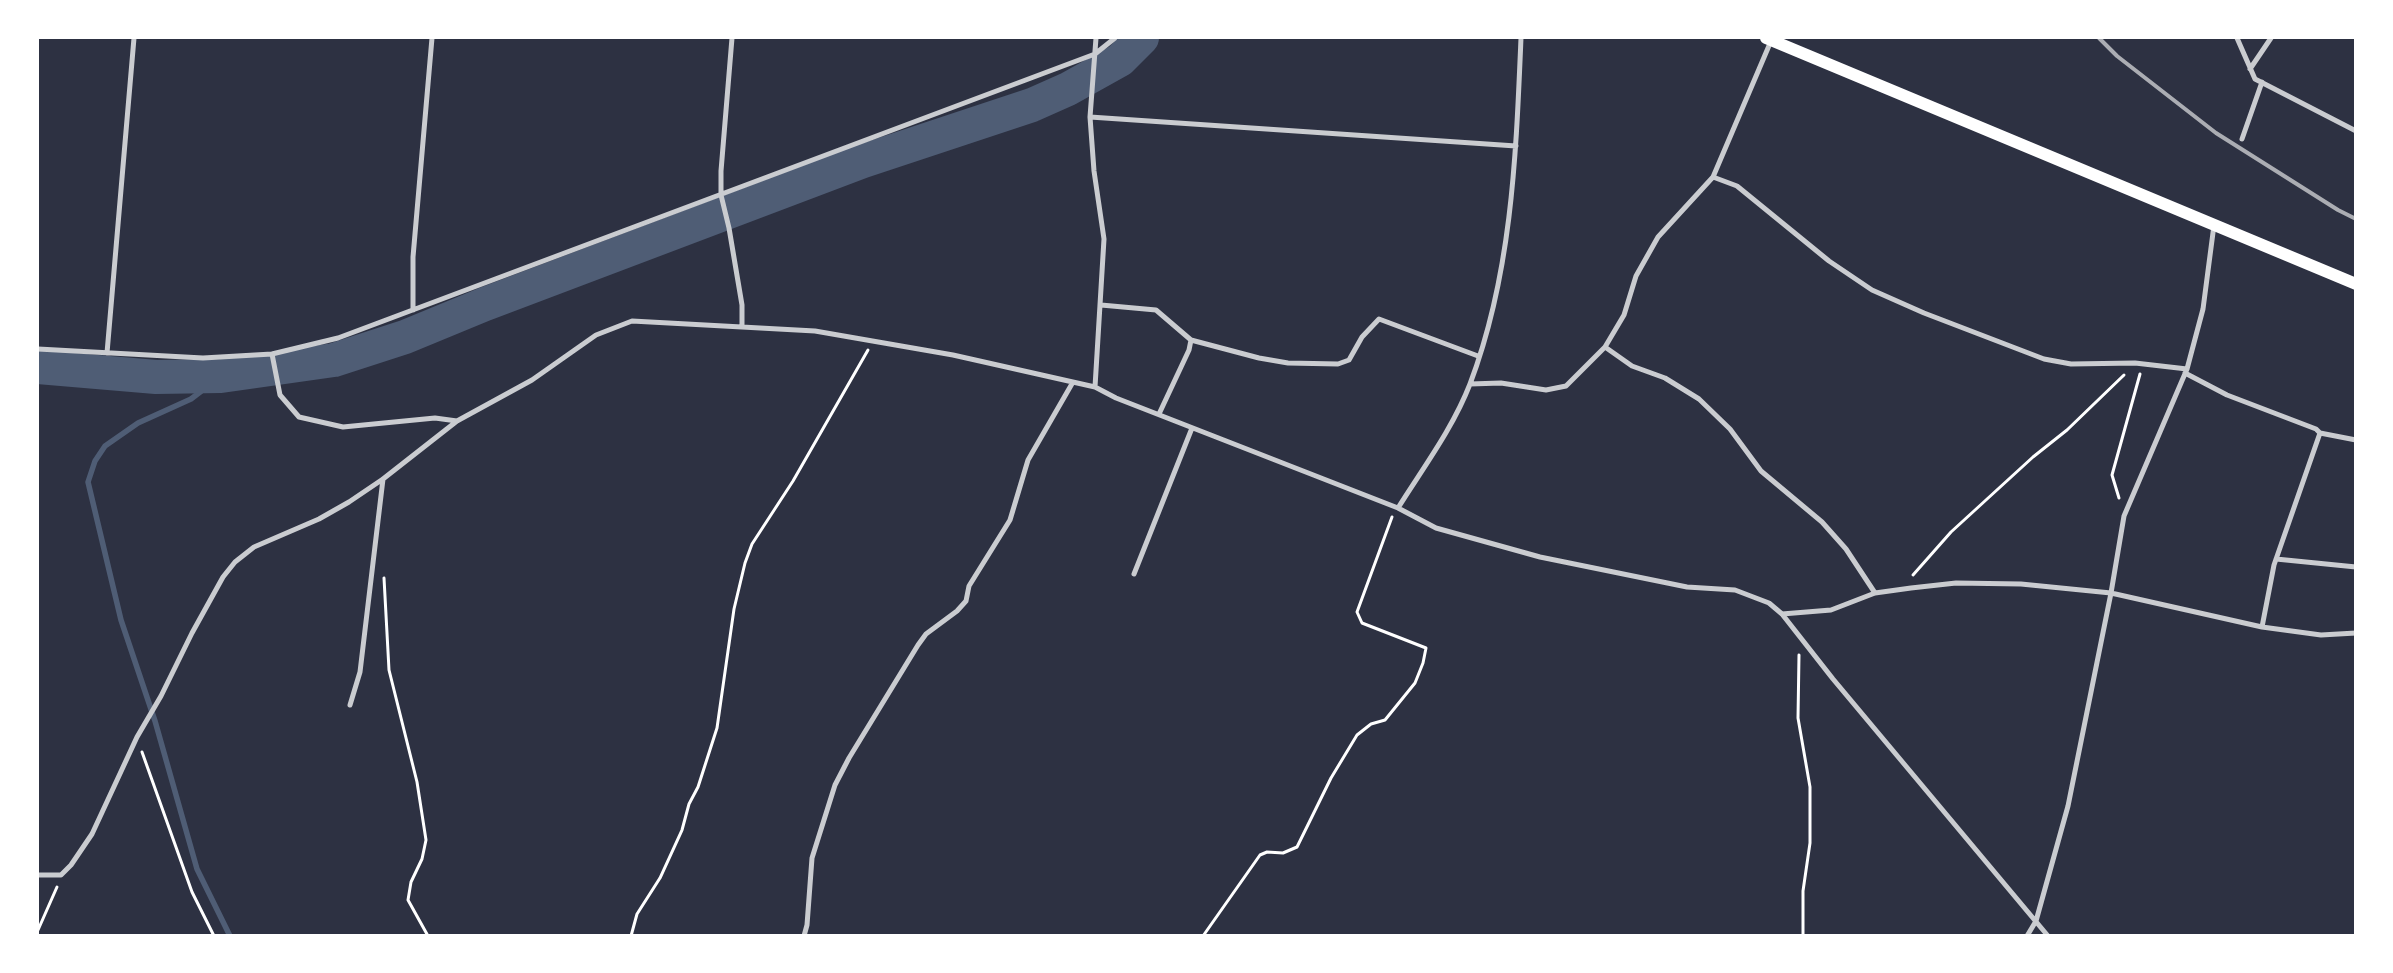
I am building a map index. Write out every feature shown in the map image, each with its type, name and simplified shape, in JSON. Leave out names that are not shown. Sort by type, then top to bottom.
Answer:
[{"type":"main road","points":[[1769,39],[2356,284]]},
{"type":"street","points":[[107,353],[134,38]]},
{"type":"street","points":[[413,310],[413,257],[432,38]]},
{"type":"street","points":[[732,38],[720,171],[721,195],[729,228],[742,305],[742,326]]},
{"type":"street","points":[[1095,387],[1104,239],[1094,171],[1090,117],[1096,38]]},
{"type":"street","points":[[38,349],[203,358],[272,354],[338,338],[1095,54],[1114,38]]},
{"type":"street","points":[[1396,507],[1452,423],[1470,384],[1495,303],[1504,258],[1516,146],[1521,38]]},
{"type":"street","points":[[2237,38],[2255,79],[2356,131]]},
{"type":"street","points":[[2250,70],[2271,38]]},
{"type":"street","points":[[1470,384],[1500,382],[1546,390],[1566,386],[1605,346],[1624,315],[1636,276],[1658,237],[1712,176],[1769,39]]},
{"type":"street","points":[[2242,139],[2262,82]]},
{"type":"street","points":[[1090,117],[1516,146]]},
{"type":"street","points":[[1712,176],[1737,186],[1829,261],[1872,290],[1924,313],[2044,360],[2071,364],[2138,363],[2186,371],[2227,395],[2316,429],[2320,433],[2356,440]]},
{"type":"street","points":[[2027,936],[2036,921],[2068,806],[2111,593],[2124,516],[2186,371],[2203,309],[2214,225]]},
{"type":"street","points":[[1101,305],[1156,310],[1191,340],[1288,363],[1338,364],[1349,360],[1362,337],[1379,319],[1478,356]]},
{"type":"street","points":[[38,875],[61,875],[71,865],[92,834],[137,737],[161,696],[222,577],[235,562],[254,547],[326,515],[383,480],[457,421],[532,380],[596,335],[632,321],[815,331],[874,340],[1095,387],[1116,398],[1396,507],[1436,528],[1540,557],[1687,588],[1735,590],[1769,603],[1782,614],[2048,936]]},
{"type":"street","points":[[1159,414],[1189,350],[1191,340]]},
{"type":"street","points":[[1605,346],[1632,366],[1665,378],[1700,399],[1730,429],[1761,471],[1822,522],[1846,549],[1875,593]]},
{"type":"street","points":[[272,354],[280,395],[299,417],[343,427],[435,418],[457,421]]},
{"type":"street","points":[[804,936],[807,925],[812,858],[835,785],[858,742],[891,692],[918,645],[926,634],[957,611],[966,601],[969,586],[1010,520],[1028,460],[1072,382]]},
{"type":"street","points":[[1134,574],[1192,428]]},
{"type":"street","points":[[2262,627],[2276,559],[2320,433]]},
{"type":"street","points":[[350,705],[360,672],[383,480]]},
{"type":"street","points":[[2276,559],[2356,567]]},
{"type":"street","points":[[1782,614],[1831,610],[1875,593],[1911,588],[1956,583],[2021,584],[2111,593],[2262,627],[2321,634],[2356,633]]},
{"type":"path","points":[[630,936],[637,914],[660,878],[682,830],[689,804],[698,787],[717,728],[733,618],[745,562],[752,544],[794,481],[874,340]]},
{"type":"path","points":[[2124,516],[2112,475],[2118,448],[2140,383],[2138,363]]},
{"type":"path","points":[[1911,588],[1913,575],[1951,532],[2033,457],[2068,430],[2138,363]]},
{"type":"path","points":[[1203,936],[1260,855],[1267,852],[1283,853],[1297,847],[1331,778],[1357,736],[1371,724],[1385,720],[1415,684],[1423,663],[1426,648],[1362,623],[1357,612],[1396,507]]},
{"type":"path","points":[[384,570],[389,670],[416,782],[426,840],[422,859],[411,882],[408,900],[428,936]]},
{"type":"path","points":[[1800,638],[1798,718],[1810,796],[1810,843],[1804,891],[1803,936]]},
{"type":"path","points":[[137,737],[192,892],[214,936]]},
{"type":"path","points":[[38,930],[61,875]]},
{"type":"waterway","points":[[38,367],[156,377],[221,376],[334,360],[405,337],[485,304],[863,161],[1032,105],[1068,89],[1120,60],[1142,38]]},
{"type":"waterway","points":[[221,376],[191,399],[138,423],[105,446],[95,461],[88,482],[121,620],[155,721],[197,869],[230,936]]},
{"type":"railway","points":[[2099,38],[2117,56],[2216,133],[2338,210],[2356,219]]}]
